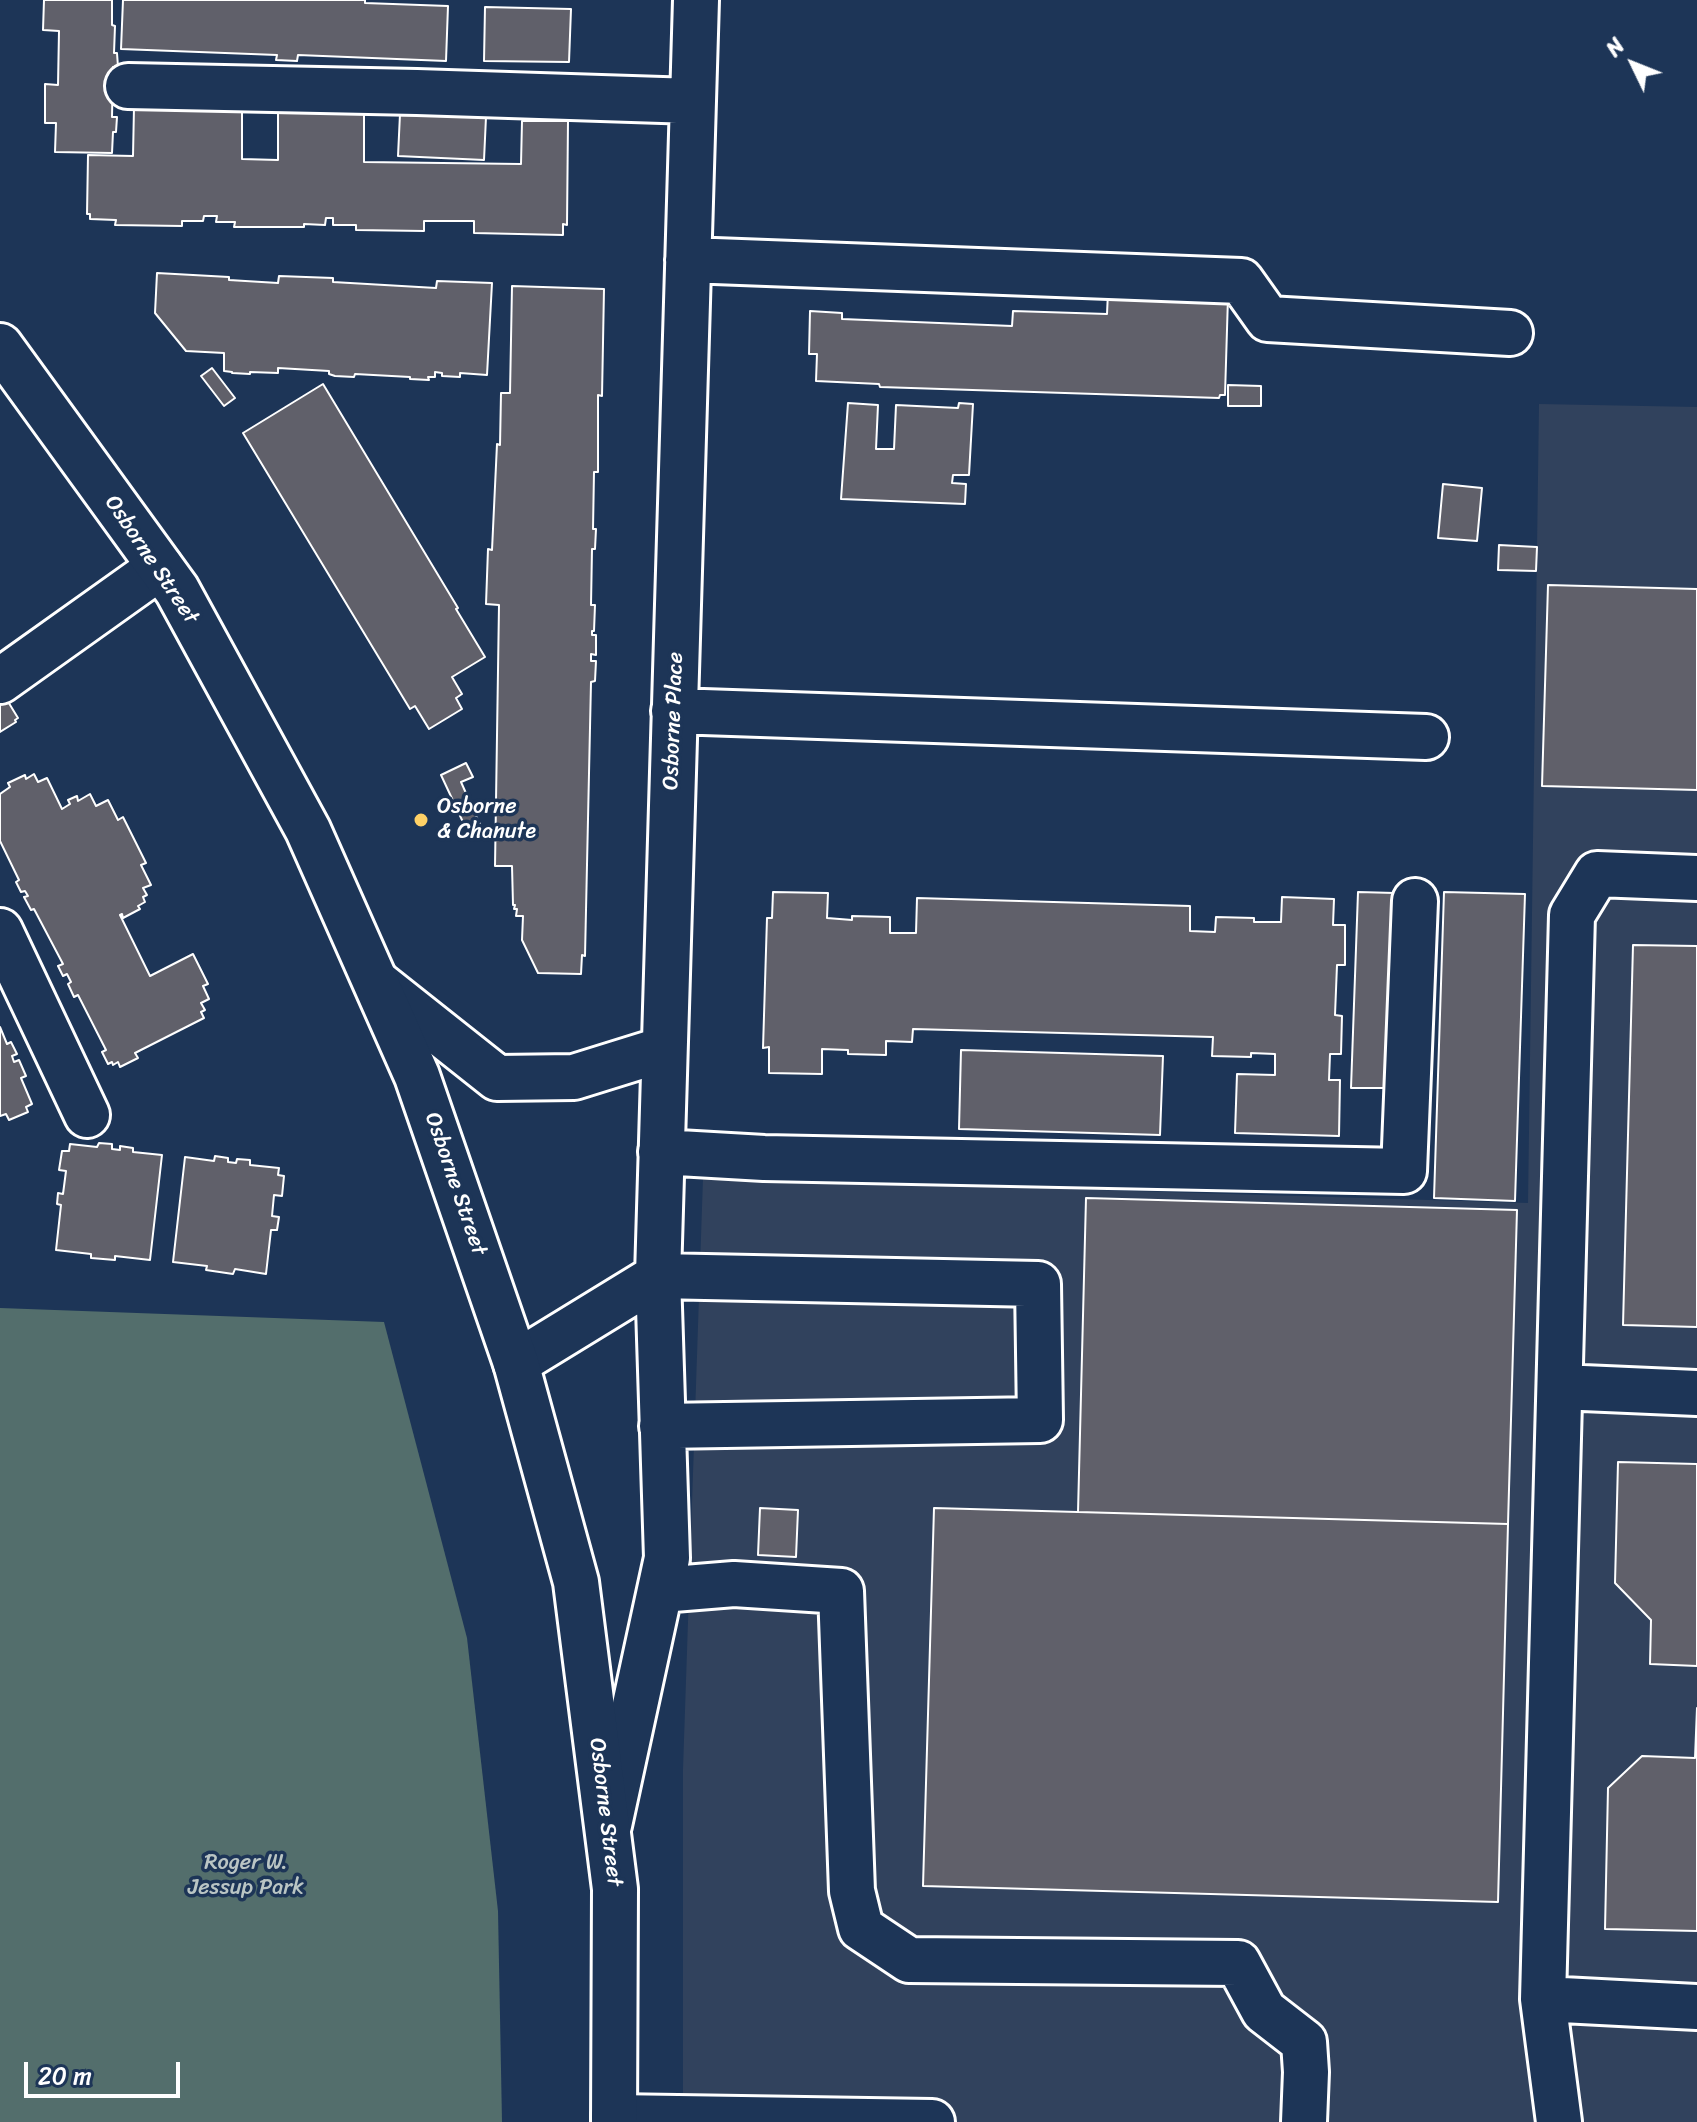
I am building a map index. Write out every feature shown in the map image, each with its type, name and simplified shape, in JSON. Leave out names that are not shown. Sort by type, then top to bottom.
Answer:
[{"type":"street","name":"Osborne Place","points":[[607,1831],[667,1558],[658,1276],[696,0]]},
{"type":"street","points":[[128,86],[693,101]]},
{"type":"street","points":[[688,260],[1241,281],[1268,319],[1510,333]]},
{"type":"street","name":"Osborne Street","points":[[0,346],[177,590],[308,830],[417,1076],[516,1363],[576,1582],[615,1889],[614,2119]]},
{"type":"street","points":[[0,681],[160,567]]},
{"type":"street","points":[[674,711],[1426,737]]},
{"type":"street","points":[[1559,2122],[1543,1999],[1572,915],[1597,874],[1697,878]]},
{"type":"street","points":[[661,1152],[780,1158],[1404,1171],[1415,901]]},
{"type":"street","points":[[0,931],[87,1115]]},
{"type":"street","points":[[376,982],[497,1078],[574,1077],[664,1049]]},
{"type":"street","points":[[516,1363],[658,1276],[1038,1284],[1040,1420],[662,1426]]},
{"type":"street","points":[[1560,1387],[1697,1393]]},
{"type":"street","points":[[661,1590],[734,1584],[841,1591],[852,1891],[861,1928],[909,1960],[1238,1963],[1264,2011],[1304,2042],[1304,2122]]},
{"type":"street","points":[[1543,1999],[1697,2007]]},
{"type":"street","points":[[614,2119],[932,2122]]},
{"type":"shaded area","points":[[1539,404],[1697,407],[1697,2122],[683,2122],[683,1769],[703,1178],[1528,1203]]},
{"type":"green space","name":"Roger W. Jessup Park","points":[[0,1308],[384,1322],[467,1638],[498,1911],[502,2122],[0,2122]]},
{"type":"building","points":[[44,0],[112,0],[114,53],[117,53],[118,67],[113,67],[112,117],[117,117],[112,153],[55,152],[56,123],[45,123],[45,84],[58,85],[59,31],[43,30]]},
{"type":"building","points":[[123,0],[365,0],[365,3],[448,6],[446,61],[298,55],[297,61],[276,60],[277,55],[121,49]]},
{"type":"building","points":[[485,7],[571,9],[569,62],[484,61]]},
{"type":"building","points":[[134,107],[242,108],[242,159],[278,160],[278,111],[364,112],[364,162],[521,164],[522,121],[568,121],[567,225],[563,224],[563,235],[474,233],[474,221],[424,221],[424,231],[356,230],[356,225],[333,225],[333,218],[326,218],[325,225],[304,224],[304,227],[234,227],[235,222],[216,222],[217,216],[204,216],[203,221],[182,221],[182,226],[115,225],[116,220],[90,219],[90,214],[87,214],[88,155],[133,156]]},
{"type":"building","points":[[400,114],[486,117],[484,160],[398,156]]},
{"type":"building","points":[[157,273],[278,283],[279,276],[333,278],[333,282],[436,288],[437,281],[492,283],[487,375],[460,373],[460,377],[442,376],[442,373],[435,372],[435,377],[428,377],[429,380],[355,374],[354,377],[335,376],[329,371],[278,368],[278,373],[224,371],[224,353],[186,351],[155,313]]},
{"type":"building","points":[[512,286],[604,289],[602,396],[598,395],[598,472],[594,472],[593,529],[596,529],[595,549],[592,549],[591,605],[595,605],[592,635],[596,635],[596,655],[591,654],[591,661],[596,661],[595,681],[591,682],[585,956],[582,955],[581,974],[538,973],[522,940],[523,916],[516,916],[517,909],[513,905],[512,866],[495,866],[499,605],[486,604],[497,444],[500,445],[501,393],[510,393]]},
{"type":"building","points":[[1108,292],[1228,297],[1225,395],[1219,398],[880,387],[879,384],[816,381],[817,354],[809,354],[810,311],[842,313],[842,319],[1012,326],[1013,311],[1107,314]]},
{"type":"building","points":[[212,368],[235,398],[224,406],[201,376]]},
{"type":"building","points":[[323,384],[485,657],[452,677],[462,694],[456,698],[462,709],[429,729],[415,706],[410,709],[243,433]]},
{"type":"building","points":[[1228,385],[1261,386],[1261,406],[1228,406]]},
{"type":"building","points":[[848,403],[878,405],[876,449],[894,449],[896,405],[958,408],[959,403],[973,404],[969,475],[953,475],[952,483],[966,484],[965,504],[841,499]]},
{"type":"building","points":[[1443,484],[1482,488],[1477,541],[1438,538]]},
{"type":"building","points":[[1499,545],[1537,547],[1536,571],[1498,570]]},
{"type":"building","points":[[1548,585],[1697,589],[1697,790],[1542,786]]},
{"type":"building","points":[[0,699],[2,703],[7,700],[18,718],[0,732]]},
{"type":"building","points":[[466,763],[473,777],[461,782],[482,829],[469,835],[441,775]]},
{"type":"building","points":[[34,774],[38,782],[47,778],[62,809],[70,804],[68,800],[77,796],[78,801],[90,794],[96,806],[108,800],[118,820],[123,817],[146,863],[141,865],[151,885],[143,888],[147,895],[143,897],[145,902],[138,906],[140,909],[123,918],[120,915],[150,976],[193,954],[208,984],[203,986],[209,999],[201,1003],[205,1010],[201,1012],[204,1018],[135,1053],[138,1058],[120,1067],[118,1062],[108,1064],[102,1052],[106,1050],[78,995],[74,997],[67,974],[63,976],[58,966],[63,964],[34,909],[31,910],[24,897],[28,896],[25,891],[21,892],[16,882],[19,880],[0,841],[0,794],[10,787],[8,783]]},
{"type":"building","points":[[773,892],[828,893],[827,918],[890,917],[890,933],[916,933],[917,898],[1190,906],[1190,931],[1215,932],[1216,917],[1281,922],[1282,897],[1334,899],[1333,925],[1345,925],[1345,965],[1337,965],[1335,1015],[1342,1016],[1341,1054],[1330,1054],[1329,1080],[1340,1080],[1339,1136],[1235,1133],[1237,1074],[1275,1075],[1275,1054],[1212,1056],[1213,1037],[913,1029],[912,1042],[886,1041],[886,1055],[848,1054],[848,1050],[822,1049],[822,1074],[769,1073],[769,1047],[763,1048],[767,918],[772,918]]},
{"type":"building","points":[[1358,892],[1395,893],[1389,1088],[1351,1088]]},
{"type":"building","points":[[1444,892],[1525,894],[1515,1201],[1434,1198]]},
{"type":"building","points":[[1633,945],[1697,946],[1697,1327],[1623,1325]]},
{"type":"building","points":[[0,1027],[7,1044],[11,1042],[17,1054],[12,1056],[14,1062],[19,1060],[26,1076],[21,1078],[32,1104],[26,1107],[28,1112],[9,1120],[6,1114],[0,1116]]},
{"type":"building","points":[[961,1050],[1163,1056],[1160,1135],[959,1129]]},
{"type":"building","points":[[99,1143],[112,1144],[112,1149],[120,1150],[120,1146],[133,1148],[133,1152],[162,1155],[150,1260],[115,1256],[115,1260],[91,1258],[91,1254],[56,1250],[61,1205],[57,1204],[58,1193],[63,1194],[66,1171],[59,1170],[62,1151],[69,1151],[70,1144],[97,1147]]},
{"type":"building","points":[[215,1156],[228,1158],[228,1162],[250,1160],[250,1165],[279,1168],[278,1175],[284,1176],[282,1196],[274,1195],[272,1216],[279,1217],[277,1230],[271,1230],[266,1274],[235,1269],[233,1274],[206,1270],[207,1266],[173,1262],[185,1157],[214,1161]]},
{"type":"building","points":[[1086,1198],[1517,1210],[1508,1524],[1078,1512]]},
{"type":"building","points":[[1618,1462],[1697,1464],[1697,1666],[1650,1664],[1651,1620],[1615,1583]]},
{"type":"building","points":[[760,1508],[798,1510],[796,1557],[758,1555]]},
{"type":"building","points":[[934,1508],[1508,1524],[1498,1902],[923,1886]]},
{"type":"building","points":[[1697,1708],[1697,1931],[1605,1929],[1608,1788],[1642,1756],[1695,1758]]},
{"type":"place","name":"Osborne & Chanute","points":[[421,820]]}]
